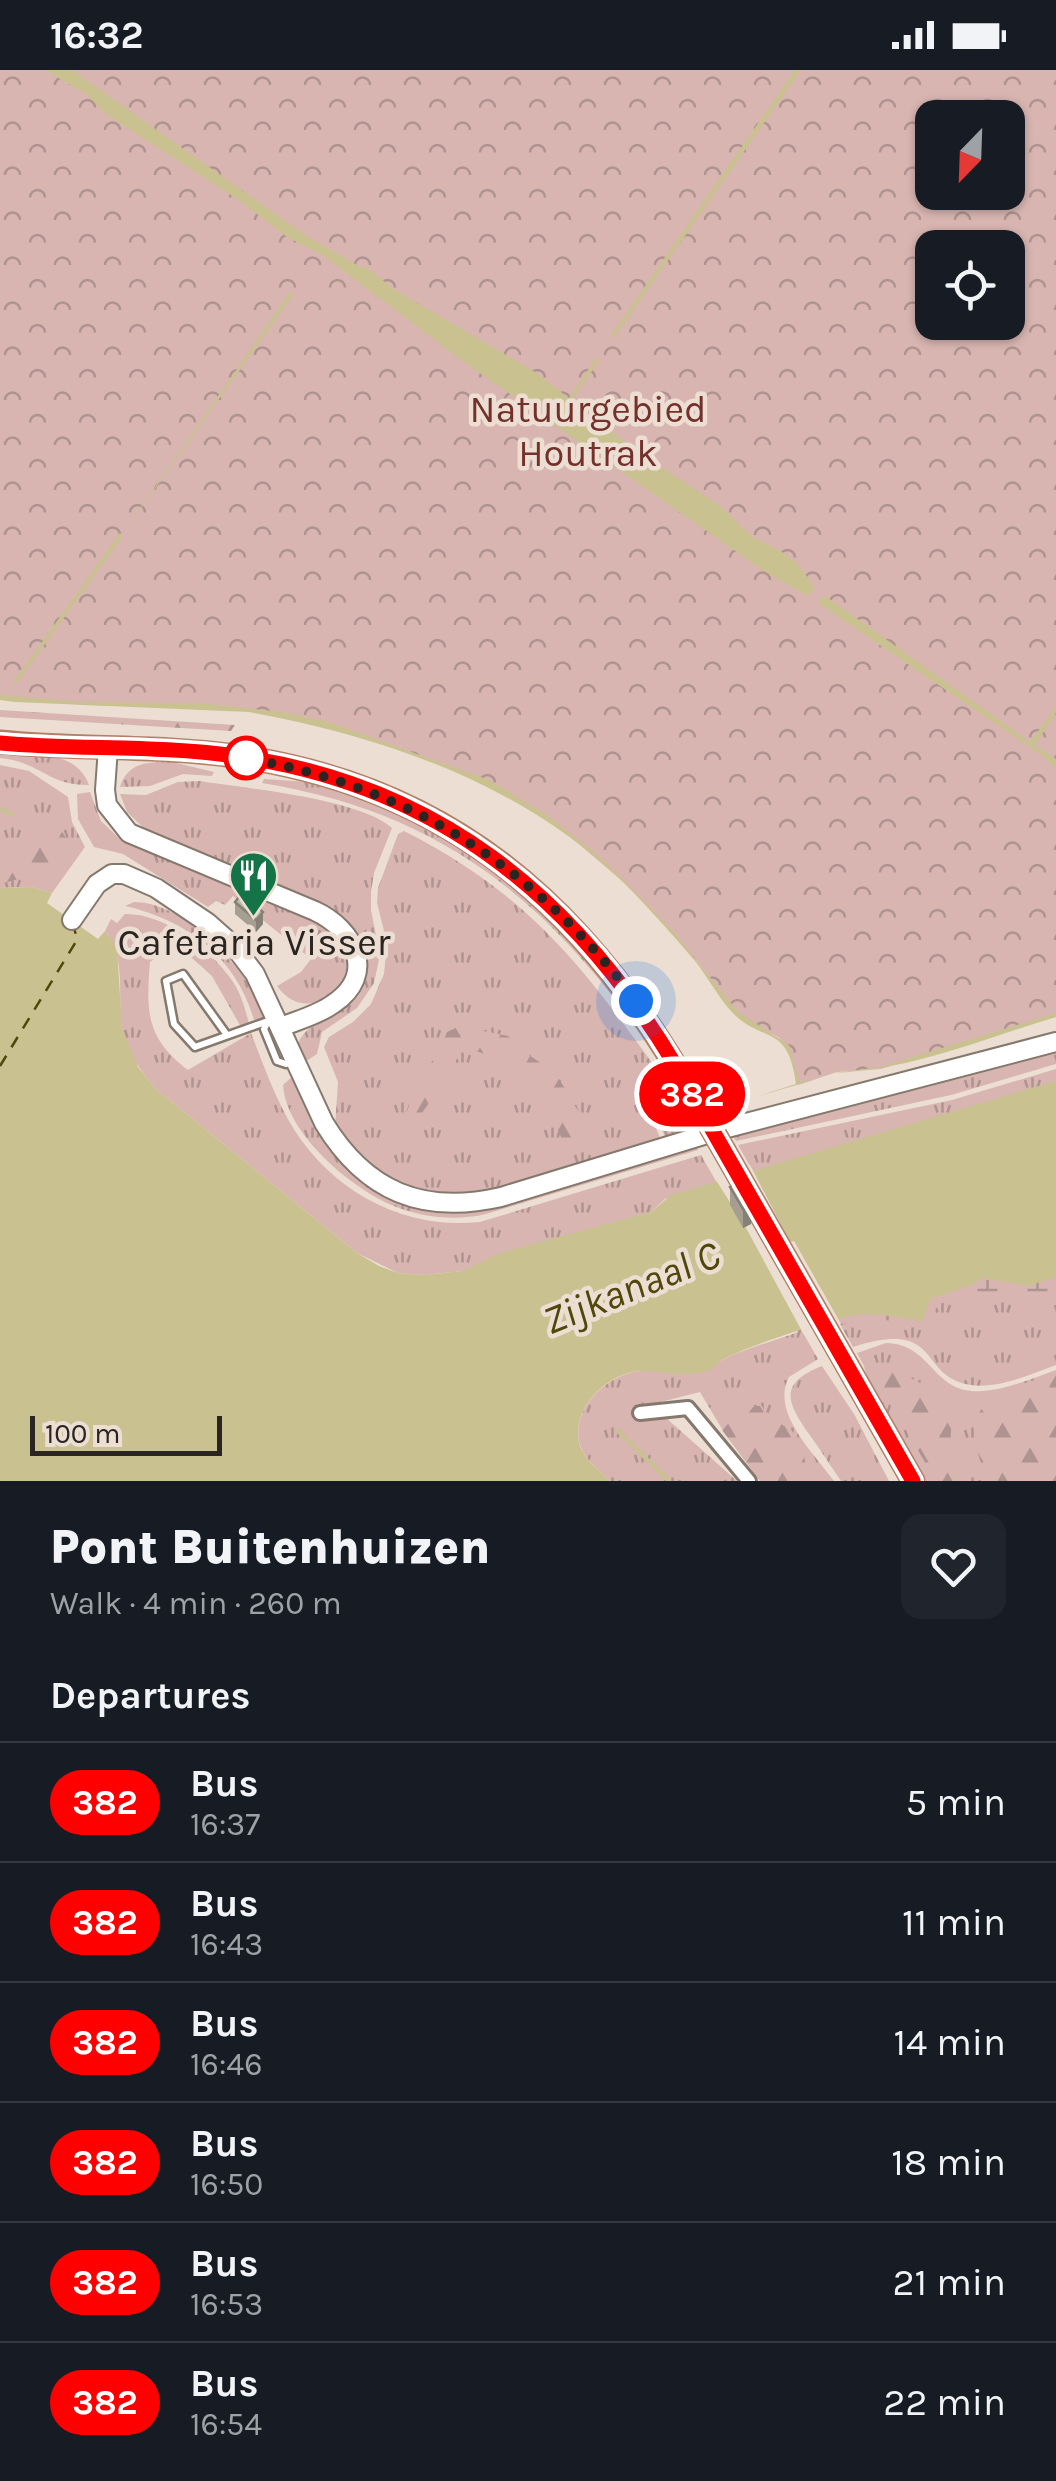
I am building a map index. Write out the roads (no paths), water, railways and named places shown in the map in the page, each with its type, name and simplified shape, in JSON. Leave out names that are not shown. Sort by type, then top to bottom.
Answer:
[{"type":"main road","points":[[0,742],[217,754],[287,766],[376,793],[453,831],[510,869],[584,937],[636,1001],[913,1481]]},
{"type":"street","points":[[108,748],[105,798],[114,818],[129,834],[328,917],[349,936],[356,952],[356,967],[346,994],[332,1006],[282,1028]]},
{"type":"street","points":[[72,920],[104,878],[124,874],[194,913],[234,946],[255,974],[336,1144],[361,1170],[388,1188],[413,1198],[464,1204],[518,1192],[727,1128],[1056,1042]]},
{"type":"street","points":[[640,1413],[688,1408],[750,1481]]},
{"type":"lane","points":[[227,1034],[183,974],[166,982],[174,1024],[194,1047],[268,1021],[264,1031],[278,1060],[286,1064],[294,1060]]},
{"type":"water","points":[[45,70],[72,70],[308,237],[369,269],[395,290],[535,372],[633,448],[719,505],[753,537],[784,553],[799,565],[815,588],[808,596],[767,573],[461,360],[324,256],[287,237],[240,201],[106,114],[86,94]]},
{"type":"water","points":[[795,70],[801,70],[613,339],[612,334]]},
{"type":"water","points":[[291,291],[294,294],[134,518],[134,517]]},
{"type":"water","points":[[120,533],[123,536],[17,683],[12,684]]},
{"type":"water","points":[[824,595],[1030,742],[1056,707],[1035,745],[1056,759],[1056,769],[1043,756],[818,603]]},
{"type":"water","points":[[0,695],[81,702],[201,703],[281,712],[329,722],[489,780],[547,815],[605,861],[672,930],[738,1012],[789,1045],[799,1082],[814,1080],[755,1097],[796,1084],[792,1064],[780,1042],[741,1021],[730,1010],[695,961],[623,882],[584,848],[496,792],[449,770],[351,735],[249,712],[15,702],[0,700]]},
{"type":"water","name":"Zijkanaal C","points":[[31,887],[52,893],[47,903],[98,939],[105,931],[117,947],[122,1028],[138,1067],[156,1089],[357,1253],[379,1266],[398,1273],[425,1275],[463,1271],[500,1253],[651,1212],[671,1195],[1056,1081],[1056,1277],[1028,1286],[983,1278],[930,1299],[923,1321],[876,1314],[848,1316],[750,1348],[701,1373],[627,1373],[593,1396],[580,1420],[580,1446],[610,1481],[0,1481],[0,888]]},
{"type":"water","points":[[1056,1013],[1056,1017],[919,1060],[863,1071],[834,1073],[880,1067]]},
{"type":"waterway","points":[[570,400],[597,360]]},
{"type":"waterway","points":[[0,809],[12,814]]},
{"type":"waterway","points":[[617,1430],[669,1481]]},
{"type":"place","name":"Cafetaria Visser","points":[[254,918]]},
{"type":"park label","name":"Natuurgebied Houtrak","points":[[588,431]]}]
